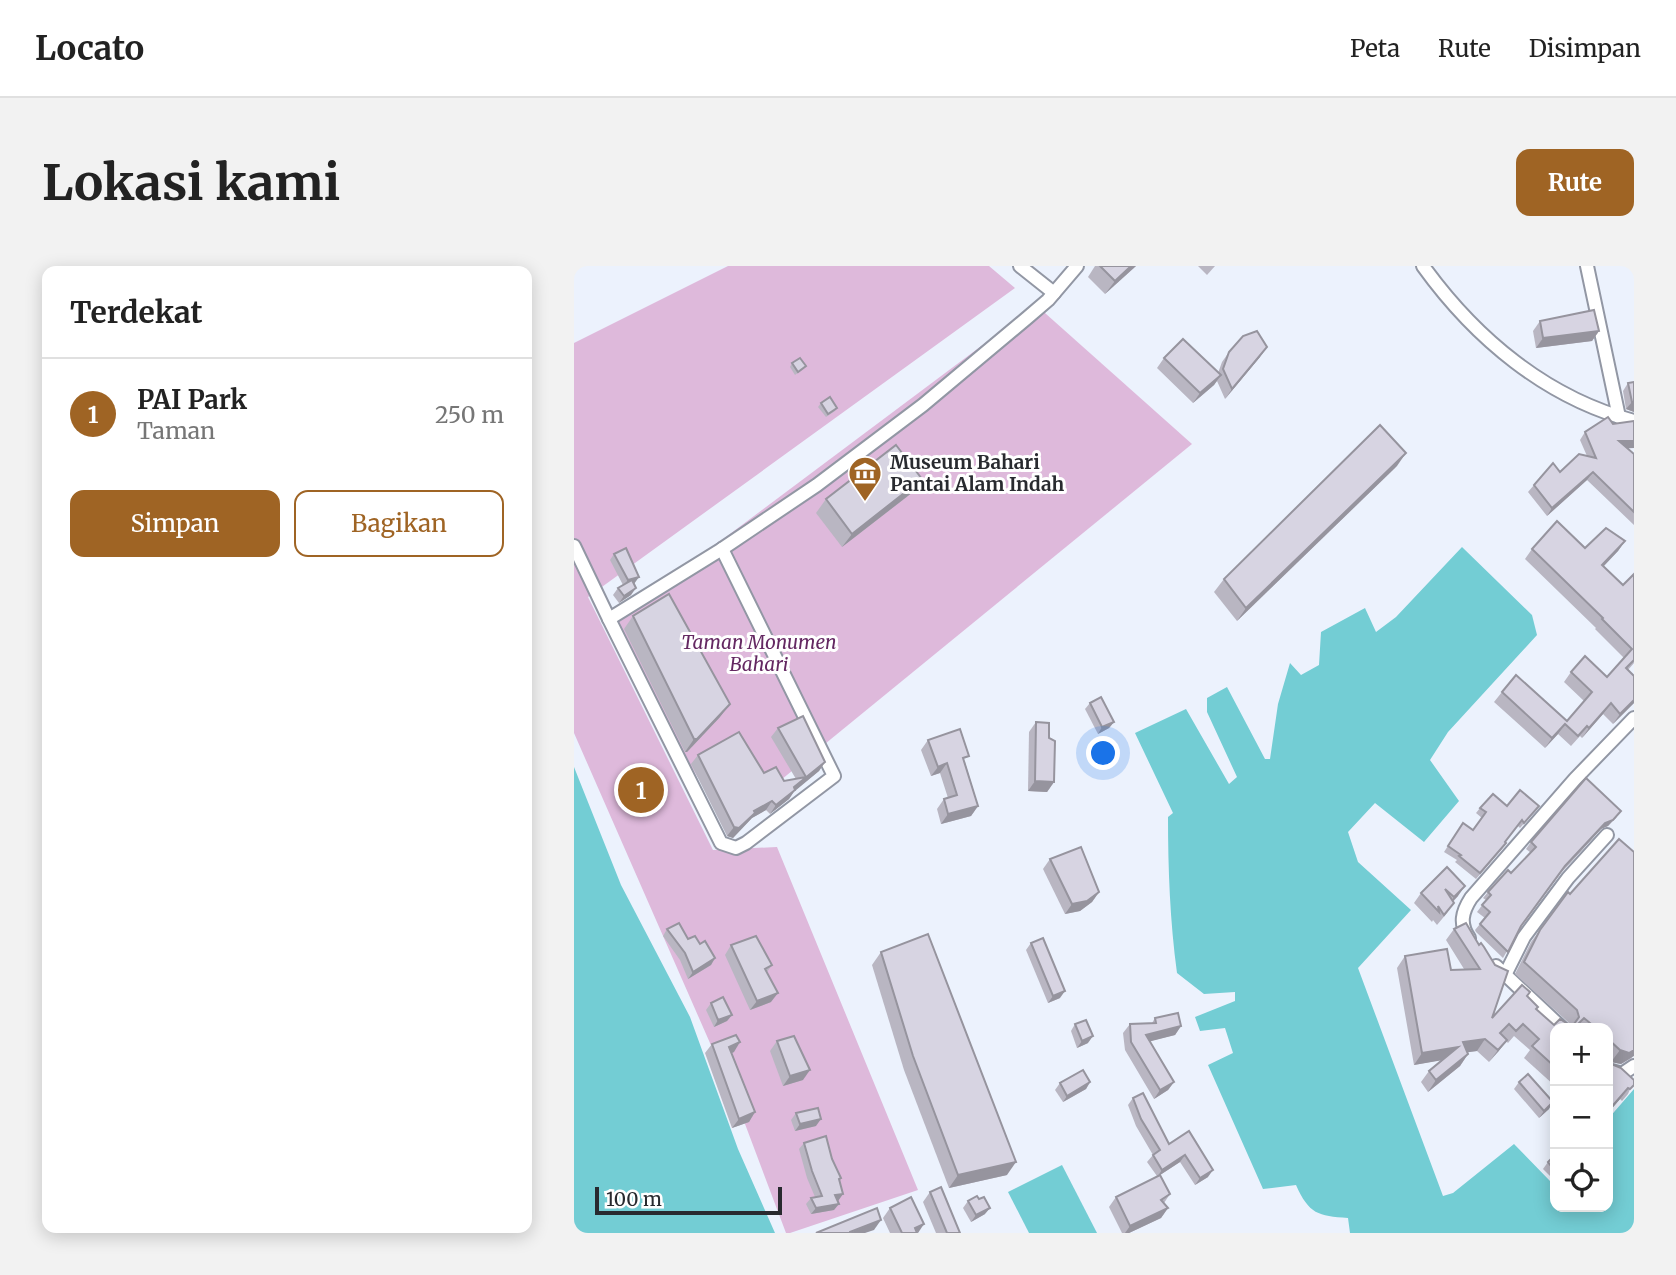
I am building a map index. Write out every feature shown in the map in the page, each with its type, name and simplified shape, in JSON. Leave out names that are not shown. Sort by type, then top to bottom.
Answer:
[{"type":"street","points":[[1020,266],[1054,293]]},
{"type":"street","points":[[609,619],[722,549],[865,451],[974,363],[1054,293],[1077,266]]},
{"type":"street","points":[[1423,266],[1471,325],[1543,382],[1572,397],[1634,421]]},
{"type":"street","points":[[1587,266],[1619,417]]},
{"type":"street","points":[[574,546],[721,843],[736,848],[747,843],[834,776],[722,549]]},
{"type":"street","points":[[1557,1023],[1505,975],[1464,931],[1465,907],[1575,779],[1634,718]]},
{"type":"street","points":[[1505,975],[1524,937],[1568,878],[1607,835]]},
{"type":"street","points":[[1613,1071],[1622,1074],[1634,1066]]},
{"type":"green space","points":[[728,266],[989,266],[1015,288],[588,597],[713,850],[777,847],[918,1190],[790,1233],[786,1233],[742,1116],[574,733],[574,343]]},
{"type":"green space","name":"Taman Monumen Bahari","points":[[1036,305],[1192,444],[727,824],[684,755],[619,632],[619,617]]},
{"type":"water","points":[[1462,547],[1532,615],[1537,635],[1448,732],[1430,760],[1459,801],[1424,842],[1375,803],[1348,832],[1358,862],[1411,910],[1358,968],[1443,1196],[1453,1193],[1514,1144],[1550,1181],[1550,1212],[1613,1212],[1613,1113],[1634,1089],[1634,1233],[1350,1233],[1348,1218],[1316,1212],[1305,1202],[1296,1185],[1263,1189],[1208,1065],[1233,1053],[1225,1028],[1200,1031],[1195,1017],[1235,1001],[1235,992],[1204,994],[1177,973],[1168,856],[1168,817],[1173,813],[1135,733],[1186,709],[1229,784],[1237,777],[1207,712],[1207,698],[1227,687],[1265,759],[1270,759],[1278,704],[1290,663],[1301,675],[1319,665],[1321,632],[1365,608],[1376,632],[1396,617]]},
{"type":"water","points":[[574,767],[621,885],[690,1017],[738,1149],[775,1233],[574,1233]]},
{"type":"water","points":[[1062,1165],[1097,1233],[1029,1233],[1008,1192]]},
{"type":"building","points":[[1100,266],[1131,266],[1115,281]]},
{"type":"building","points":[[1594,310],[1599,331],[1543,338],[1540,321]]},
{"type":"building","points":[[1257,331],[1267,347],[1232,389],[1223,369],[1229,352],[1243,336]]},
{"type":"building","points":[[1183,339],[1221,375],[1200,393],[1164,358]]},
{"type":"building","points":[[800,358],[806,366],[798,372],[792,363]]},
{"type":"building","points":[[1634,382],[1634,402],[1632,402],[1628,383]]},
{"type":"building","points":[[830,397],[837,408],[828,414],[821,403]]},
{"type":"building","points":[[1608,417],[1613,424],[1634,421],[1634,441],[1619,441],[1634,454],[1634,512],[1593,472],[1552,508],[1534,485],[1553,463],[1560,472],[1579,454],[1596,458],[1585,432]]},
{"type":"building","points":[[1380,425],[1406,453],[1246,608],[1224,579]]},
{"type":"building","name":"Museum Bahari Pantai Alam Indah","points":[[896,445],[922,479],[852,534],[826,499]]},
{"type":"building","points":[[1557,521],[1585,548],[1606,528],[1625,541],[1602,565],[1623,585],[1634,574],[1634,660],[1626,668],[1634,676],[1634,700],[1620,714],[1611,703],[1589,728],[1587,726],[1578,736],[1565,724],[1552,738],[1502,692],[1516,675],[1567,721],[1592,692],[1571,672],[1585,656],[1607,677],[1632,649],[1532,549]]},
{"type":"building","points":[[626,548],[639,577],[628,580],[614,554]]},
{"type":"building","points":[[632,580],[636,588],[624,596],[618,588]]},
{"type":"building","points":[[669,594],[730,704],[697,739],[694,739],[633,616]]},
{"type":"building","points":[[1101,697],[1114,722],[1102,727],[1090,703]]},
{"type":"building","points":[[803,716],[825,762],[776,805],[772,801],[754,811],[739,828],[734,827],[698,755],[739,732],[764,773],[776,767],[784,781],[806,777],[778,728]]},
{"type":"building","points":[[1036,722],[1049,723],[1049,738],[1055,741],[1054,782],[1035,781]]},
{"type":"building","points":[[960,729],[969,756],[963,758],[978,806],[948,814],[944,799],[957,795],[947,763],[938,767],[928,740]]},
{"type":"building","points":[[1586,778],[1621,811],[1613,820],[1605,823],[1565,866],[1521,926],[1508,952],[1480,924],[1490,912],[1482,905],[1491,895],[1488,892],[1508,870],[1511,873],[1536,847],[1531,842]]},
{"type":"building","points":[[1520,790],[1539,806],[1524,823],[1522,820],[1480,873],[1448,846],[1463,823],[1473,830],[1486,812],[1480,808],[1493,794],[1507,806]]},
{"type":"building","points":[[1619,839],[1634,852],[1634,1050],[1629,1053],[1613,1044],[1613,1023],[1590,1023],[1584,1018],[1575,1023],[1579,1017],[1577,1010],[1524,962],[1540,930],[1568,892],[1570,894]]},
{"type":"building","points":[[1081,847],[1099,892],[1087,901],[1072,904],[1050,859]]},
{"type":"building","points":[[1447,867],[1465,886],[1454,897],[1445,889],[1454,903],[1444,915],[1438,906],[1439,912],[1421,893]]},
{"type":"building","points":[[679,923],[688,939],[695,936],[700,944],[705,941],[715,958],[693,972],[685,953],[667,929]]},
{"type":"building","points":[[1466,923],[1495,965],[1508,971],[1492,1018],[1522,985],[1530,992],[1527,996],[1538,1007],[1536,1009],[1552,1023],[1550,1062],[1532,1046],[1539,1039],[1523,1024],[1516,1031],[1509,1024],[1500,1033],[1507,1040],[1498,1050],[1485,1039],[1463,1042],[1468,1054],[1436,1080],[1429,1071],[1458,1047],[1422,1053],[1405,956],[1447,949],[1451,970],[1480,969],[1454,929]]},
{"type":"building","points":[[928,934],[1016,1162],[958,1175],[913,1056],[881,952]]},
{"type":"building","points":[[756,936],[772,965],[765,969],[778,993],[757,1001],[731,945]]},
{"type":"building","points":[[1043,938],[1065,991],[1053,996],[1031,943]]},
{"type":"building","points":[[723,997],[732,1015],[718,1020],[711,1003]]},
{"type":"building","points":[[1178,1013],[1181,1026],[1146,1035],[1174,1082],[1160,1090],[1131,1042],[1130,1024],[1156,1023],[1155,1018]]},
{"type":"building","points":[[1086,1020],[1093,1036],[1082,1041],[1075,1024]]},
{"type":"building","points":[[736,1035],[740,1042],[729,1047],[755,1112],[739,1119],[712,1044]]},
{"type":"building","points":[[794,1036],[810,1070],[790,1076],[777,1041]]},
{"type":"building","points":[[1613,1065],[1634,1080],[1634,1085],[1613,1105]]},
{"type":"building","points":[[1083,1070],[1090,1082],[1067,1096],[1060,1083]]},
{"type":"building","points":[[1528,1074],[1550,1099],[1550,1105],[1544,1111],[1519,1082]]},
{"type":"building","points":[[1143,1093],[1169,1144],[1189,1131],[1213,1170],[1200,1178],[1185,1155],[1162,1170],[1153,1155],[1160,1150],[1141,1119],[1133,1098]]},
{"type":"building","points":[[818,1108],[821,1119],[800,1124],[796,1113]]},
{"type":"building","points":[[826,1136],[841,1178],[839,1179],[843,1194],[835,1195],[839,1204],[816,1208],[811,1198],[822,1196],[804,1143]]},
{"type":"building","points":[[1160,1175],[1170,1194],[1161,1200],[1168,1208],[1130,1226],[1116,1197]]},
{"type":"building","points":[[941,1187],[960,1233],[947,1233],[930,1192]]},
{"type":"building","points":[[977,1196],[979,1199],[984,1197],[990,1208],[976,1215],[968,1201]]},
{"type":"building","points":[[911,1197],[924,1224],[915,1228],[917,1233],[902,1233],[890,1208]]},
{"type":"building","points":[[877,1208],[881,1220],[850,1233],[816,1233]]},
{"type":"place","name":"Museum Bahari Pantai Alam Indah","points":[[865,503]]},
{"type":"place","name":"PAI Park","points":[[641,790]]}]
